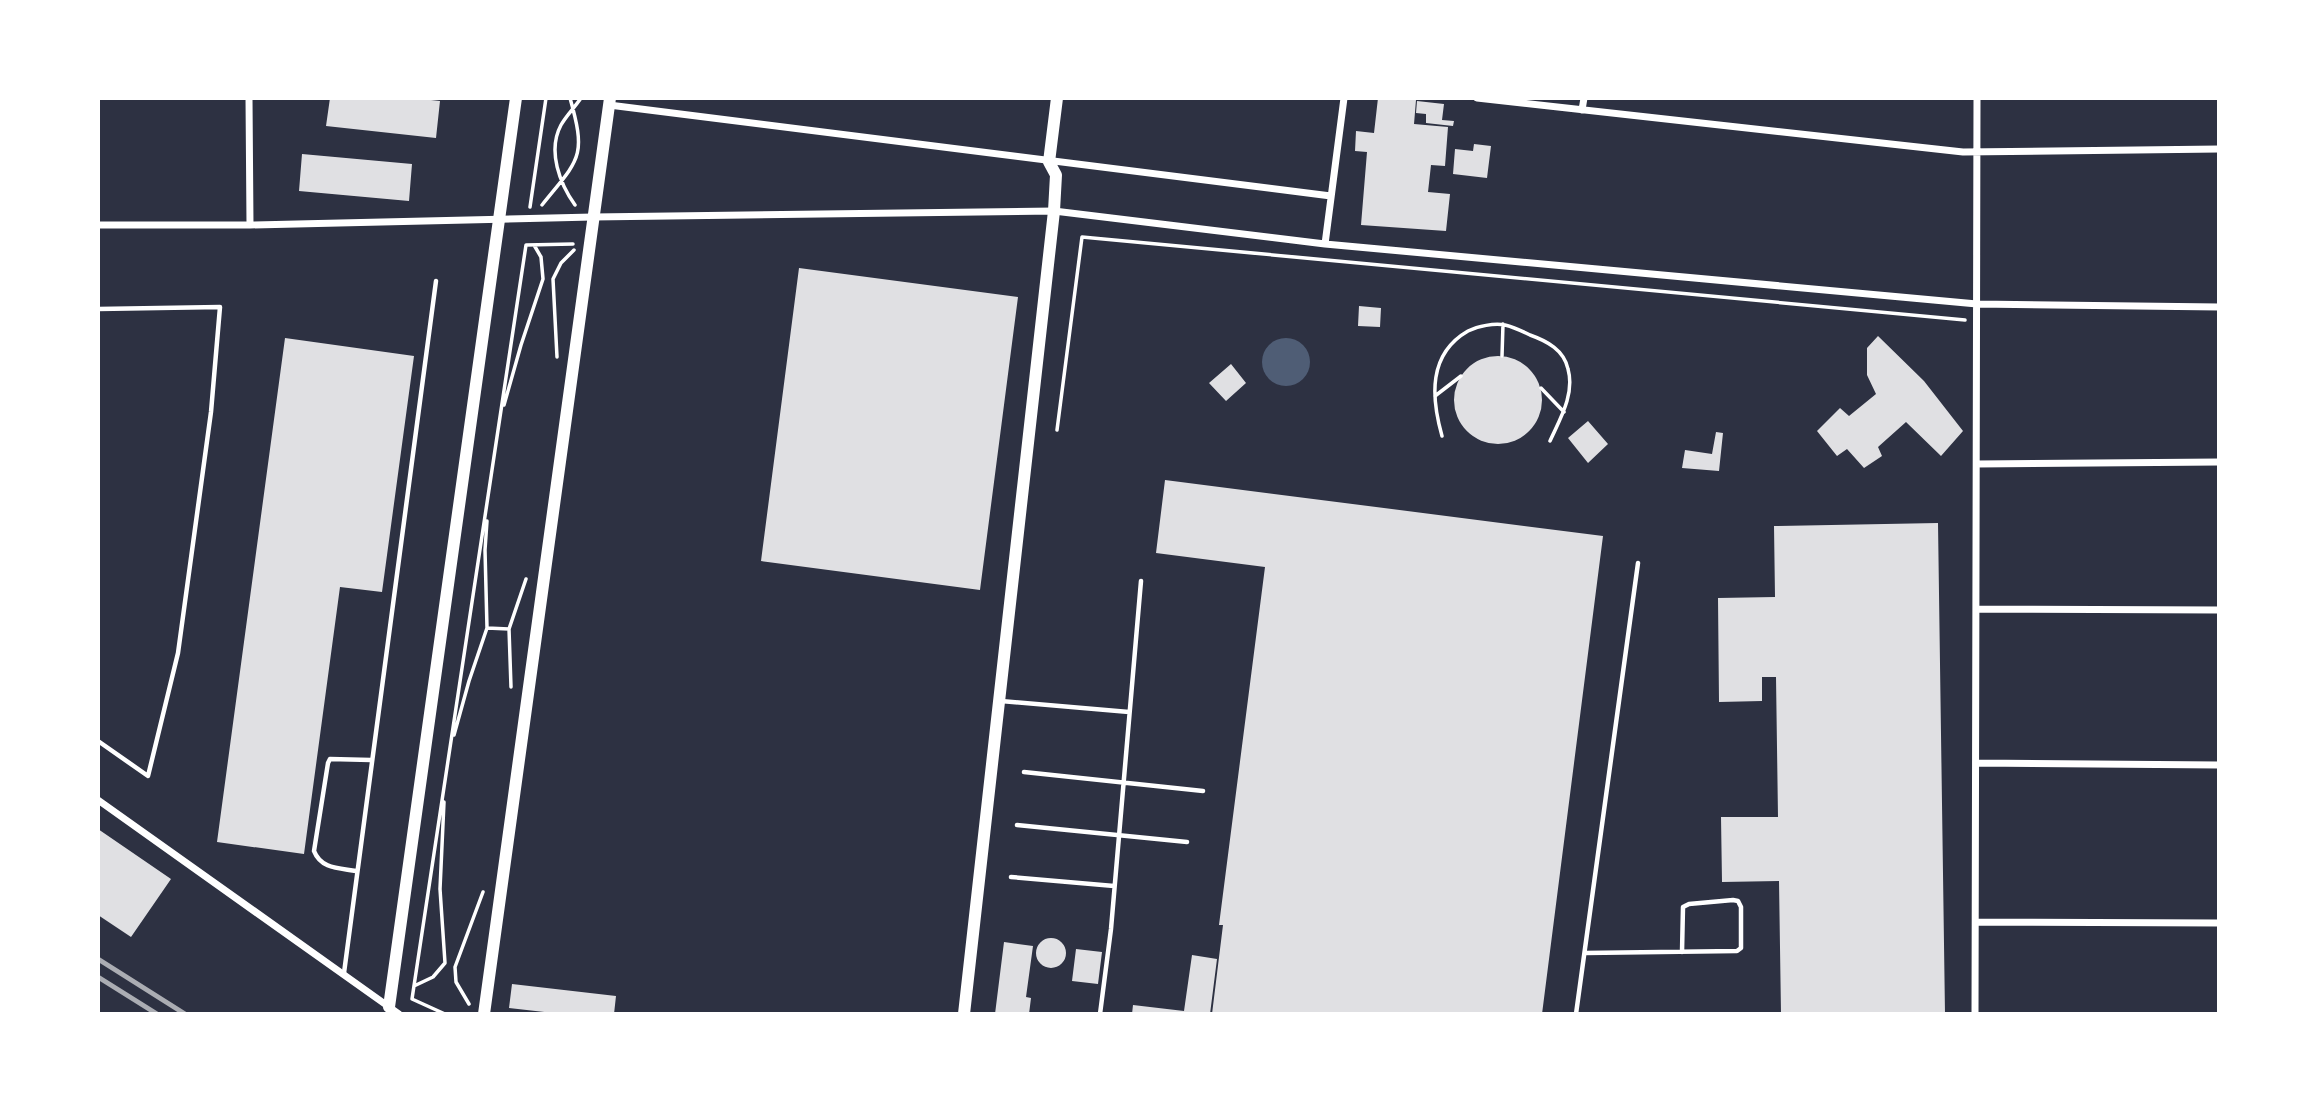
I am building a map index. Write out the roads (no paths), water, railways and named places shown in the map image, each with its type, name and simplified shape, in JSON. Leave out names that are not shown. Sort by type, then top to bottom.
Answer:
[{"type":"street","points":[[249,98],[250,225]]},
{"type":"street","points":[[98,800],[394,1010],[516,98]]},
{"type":"street","points":[[964,1014],[1054,211],[1056,175],[1049,162],[1057,98]]},
{"type":"street","points":[[1325,244],[1344,98]]},
{"type":"street","points":[[1477,98],[1963,152],[2219,149]]},
{"type":"street","points":[[1582,110],[1584,98]]},
{"type":"street","points":[[1975,1014],[1977,98]]},
{"type":"street","points":[[479,1013],[609,101],[1049,162],[1331,196]]},
{"type":"street","points":[[98,225],[250,225],[1054,211],[1325,244],[1977,304],[2219,306]]},
{"type":"street","points":[[1977,464],[2219,462]]},
{"type":"street","points":[[1976,609],[2219,610]]},
{"type":"street","points":[[1976,763],[2219,765]]},
{"type":"street","points":[[1976,922],[2219,923]]},
{"type":"lane","points":[[344,974],[436,281]]},
{"type":"lane","points":[[98,309],[220,307],[211,412],[178,653],[148,776],[98,741]]},
{"type":"lane","points":[[1576,1014],[1638,563]]},
{"type":"lane","points":[[1100,1014],[1141,581]]},
{"type":"lane","points":[[1000,701],[1129,712]]},
{"type":"lane","points":[[356,872],[323,865],[317,860],[314,851],[330,759],[371,760]]},
{"type":"lane","points":[[1024,772],[1203,791]]},
{"type":"lane","points":[[1017,825],[1186,842]]},
{"type":"lane","points":[[1011,877],[1114,886]]},
{"type":"lane","points":[[1585,953],[1682,952],[1737,951],[1741,948],[1741,907],[1738,901],[1689,904],[1683,907],[1682,952]]},
{"type":"water","points":[[1286,338],[1303,345],[1310,362],[1303,379],[1286,386],[1269,379],[1262,362],[1269,345]]},
{"type":"railway","points":[[98,959],[185,1014]]},
{"type":"railway","points":[[98,977],[157,1014]]}]
